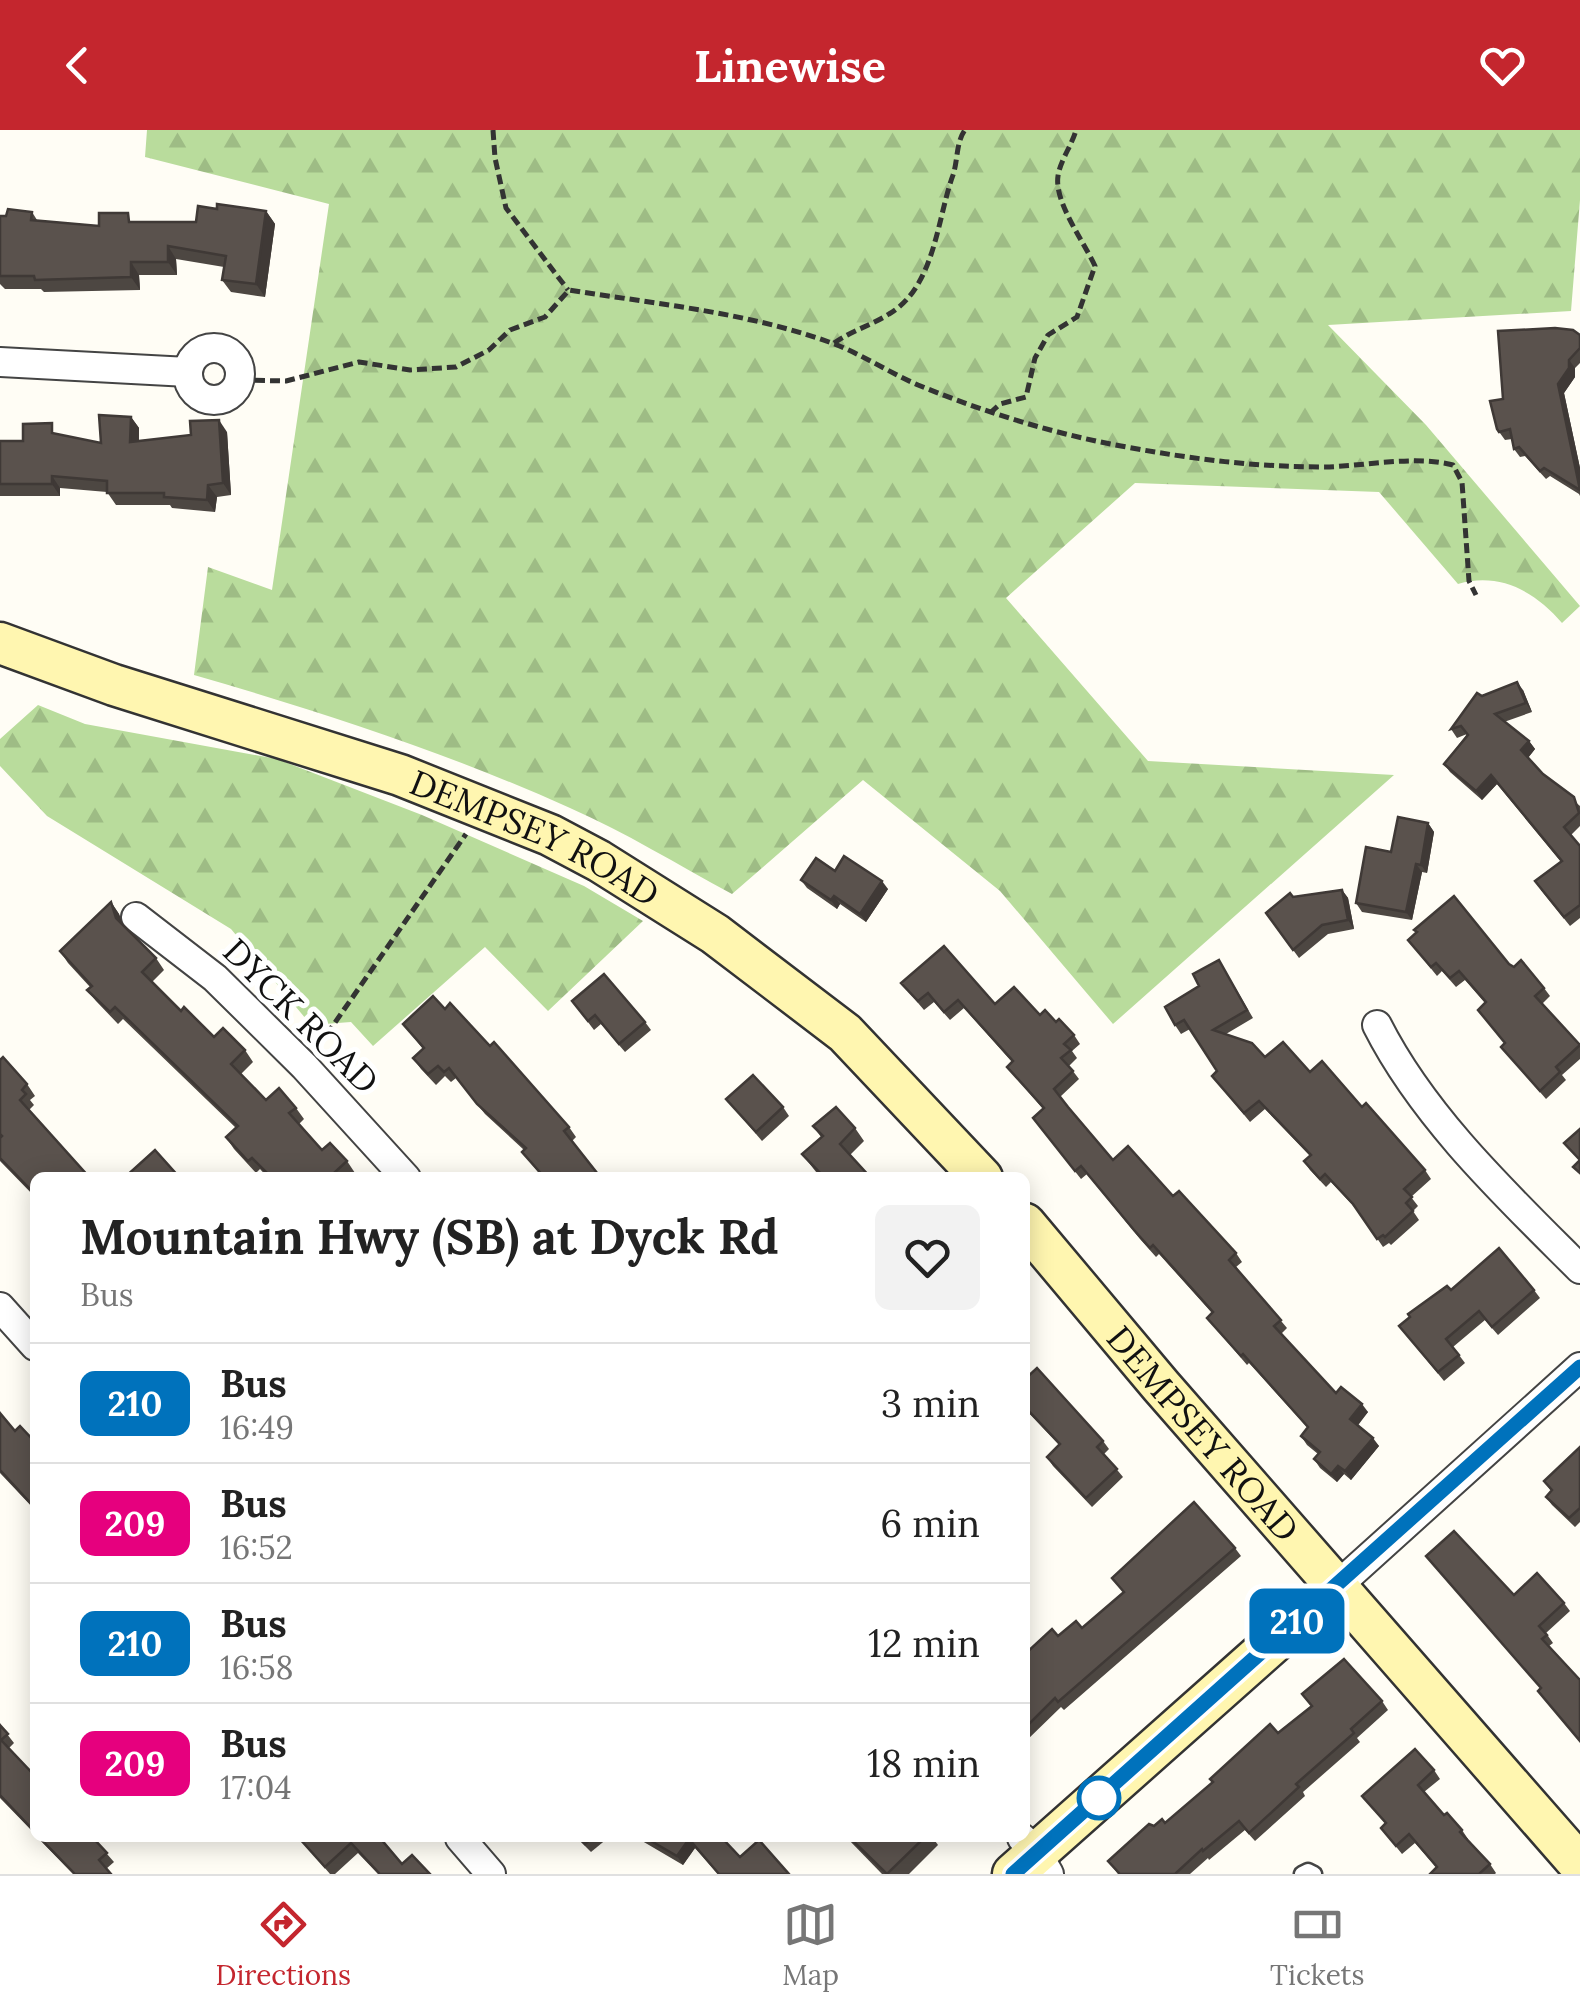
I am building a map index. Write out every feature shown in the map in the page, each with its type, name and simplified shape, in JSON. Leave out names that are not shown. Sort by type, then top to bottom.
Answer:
[{"type":"street","points":[[0,362],[188,372],[195,356],[219,349],[233,357],[240,380]]},
{"type":"street","name":"DEMPSEY ROAD","points":[[0,643],[96,679],[400,774],[550,834],[688,916],[845,1033],[976,1172]]},
{"type":"street","name":"DYCK ROAD","points":[[136,917],[215,978],[304,1066],[401,1172]]},
{"type":"street","points":[[1377,1024],[1397,1064],[1419,1092],[1502,1188],[1580,1269]]},
{"type":"street","name":"DEMPSEY ROAD","points":[[1030,1230],[1335,1588],[1580,1866]]},
{"type":"street","points":[[0,1307],[30,1340]]},
{"type":"street","points":[[1030,1860],[1580,1367]]},
{"type":"street","points":[[463,1842],[491,1874]]},
{"type":"lane","points":[[1302,1874],[1314,1874]]},
{"type":"path","points":[[493,130],[494,158],[506,208],[569,290],[758,320],[833,344],[914,383],[990,413],[1074,436],[1236,466],[1327,467],[1434,460],[1453,465],[1462,482],[1470,580],[1476,595]]},
{"type":"path","points":[[833,344],[858,326],[892,313],[916,286],[934,248],[944,200],[958,163],[960,137],[965,130]]},
{"type":"path","points":[[990,413],[1000,404],[1026,397],[1035,358],[1048,336],[1077,316],[1095,266],[1064,209],[1058,176],[1076,130]]},
{"type":"path","points":[[240,380],[286,381],[360,362],[410,370],[456,367],[489,350],[510,330],[545,318],[569,290]]},
{"type":"path","points":[[304,1066],[484,807]]},
{"type":"green space","points":[[147,130],[1580,130],[1580,200],[1571,311],[1328,325],[1426,425],[1580,606],[1562,623],[1540,602],[1515,587],[1488,581],[1458,584],[1379,492],[1135,483],[1006,598],[1148,761],[1394,775],[1113,1024],[1000,891],[863,780],[732,894],[611,827],[478,769],[194,675],[208,567],[272,590],[329,204],[145,157]]},
{"type":"green space","points":[[38,705],[85,724],[277,759],[422,815],[584,886],[643,921],[548,1011],[485,947],[373,1046],[351,1022],[311,1025],[231,929],[47,816],[0,766],[0,739]]},
{"type":"building","points":[[217,204],[266,211],[256,284],[222,280],[226,256],[168,246],[168,262],[131,262],[131,277],[35,280],[34,276],[0,276],[0,216],[6,216],[8,209],[32,212],[31,220],[99,226],[99,213],[128,213],[129,222],[196,222],[198,206],[217,209]]},
{"type":"building","points":[[1555,328],[1580,335],[1580,348],[1569,360],[1569,368],[1558,384],[1580,490],[1544,468],[1540,471],[1519,447],[1514,449],[1510,429],[1497,429],[1490,401],[1503,399],[1498,331]]},
{"type":"building","points":[[99,415],[131,417],[130,442],[191,435],[190,421],[219,420],[223,483],[208,485],[207,500],[164,497],[164,493],[107,493],[107,481],[52,476],[52,484],[0,484],[0,441],[23,441],[23,424],[52,423],[52,433],[101,443]]},
{"type":"building","points":[[1517,682],[1526,703],[1495,714],[1529,741],[1521,750],[1543,774],[1574,797],[1579,813],[1564,827],[1580,846],[1580,905],[1564,917],[1535,881],[1562,861],[1491,775],[1476,791],[1444,764],[1468,735],[1461,726],[1451,729],[1477,693],[1482,696]]},
{"type":"building","points":[[1398,817],[1428,823],[1421,865],[1416,864],[1406,912],[1356,903],[1366,847],[1391,852]]},
{"type":"building","points":[[844,856],[882,881],[860,914],[801,880],[816,858],[835,871]]},
{"type":"building","points":[[1342,890],[1348,920],[1322,925],[1293,950],[1266,913],[1290,893],[1293,897]]},
{"type":"building","points":[[1454,896],[1509,964],[1514,967],[1521,960],[1544,988],[1535,996],[1580,1045],[1556,1067],[1560,1072],[1540,1091],[1501,1047],[1505,1043],[1478,1010],[1486,1002],[1459,971],[1450,978],[1436,963],[1431,967],[1408,940],[1417,932],[1414,930]]},
{"type":"building","points":[[111,902],[116,918],[156,958],[142,972],[214,1037],[223,1028],[245,1050],[231,1064],[266,1100],[279,1088],[296,1108],[289,1113],[322,1150],[330,1143],[347,1161],[335,1172],[266,1172],[252,1158],[248,1161],[226,1137],[238,1126],[115,1007],[110,1012],[87,990],[92,986],[60,951]]},
{"type":"building","points":[[944,946],[995,1004],[1014,987],[1040,1015],[1045,1010],[1074,1035],[1064,1044],[1071,1050],[1061,1058],[1073,1071],[1054,1089],[1068,1107],[1113,1160],[1128,1146],[1173,1196],[1179,1191],[1236,1253],[1229,1260],[1281,1320],[1274,1326],[1336,1393],[1341,1387],[1362,1404],[1350,1419],[1373,1438],[1345,1471],[1338,1466],[1331,1474],[1314,1459],[1320,1452],[1301,1436],[1308,1427],[1207,1318],[1213,1312],[1153,1245],[1150,1248],[1081,1166],[1075,1171],[1033,1118],[1044,1108],[1007,1067],[1013,1061],[958,1000],[944,1012],[928,993],[918,1001],[901,983]]},
{"type":"building","points":[[1219,960],[1247,1010],[1213,1030],[1252,1043],[1265,1057],[1283,1042],[1310,1072],[1322,1061],[1362,1107],[1366,1103],[1425,1170],[1404,1189],[1412,1197],[1406,1203],[1413,1211],[1385,1237],[1377,1239],[1353,1204],[1325,1174],[1320,1179],[1304,1161],[1311,1155],[1259,1101],[1244,1113],[1212,1076],[1217,1071],[1184,1020],[1175,1025],[1165,1007],[1199,986],[1193,974]]},
{"type":"building","points":[[604,974],[645,1022],[619,1044],[595,1015],[588,1021],[572,1001]]},
{"type":"building","points":[[433,996],[445,1009],[450,1003],[490,1046],[494,1042],[569,1127],[564,1131],[596,1172],[540,1172],[522,1152],[526,1148],[477,1104],[449,1068],[444,1072],[438,1066],[428,1074],[413,1058],[424,1048],[403,1024]]},
{"type":"building","points":[[3,1057],[27,1084],[22,1090],[26,1094],[20,1100],[85,1172],[30,1172],[30,1189],[0,1158]]},
{"type":"building","points":[[753,1075],[783,1107],[756,1132],[726,1099]]},
{"type":"building","points":[[836,1107],[855,1128],[840,1144],[866,1172],[819,1172],[802,1154],[823,1136],[813,1126]]},
{"type":"building","points":[[1580,1129],[1580,1160],[1564,1143]]},
{"type":"building","points":[[155,1150],[175,1172],[131,1172]]},
{"type":"building","points":[[1499,1248],[1534,1290],[1492,1327],[1479,1311],[1446,1339],[1459,1355],[1438,1372],[1399,1326],[1410,1317],[1408,1314],[1447,1286],[1451,1290]]},
{"type":"building","points":[[1037,1368],[1103,1441],[1097,1447],[1117,1469],[1086,1498],[1047,1457],[1060,1444],[1030,1412],[1030,1374]]},
{"type":"building","points":[[0,1413],[15,1431],[20,1426],[30,1437],[30,1503],[0,1470]]},
{"type":"building","points":[[1580,1447],[1580,1508],[1569,1518],[1546,1497],[1552,1490],[1544,1481]]},
{"type":"building","points":[[1194,1502],[1235,1548],[1030,1723],[1030,1649],[1052,1629],[1058,1636],[1076,1621],[1082,1628],[1124,1592],[1112,1578]]},
{"type":"building","points":[[1454,1531],[1514,1595],[1537,1573],[1564,1603],[1539,1626],[1547,1635],[1542,1639],[1580,1680],[1580,1741],[1538,1691],[1541,1688],[1426,1556]]},
{"type":"building","points":[[1344,1659],[1382,1701],[1249,1833],[1239,1821],[1175,1874],[1120,1874],[1108,1861],[1149,1824],[1154,1826],[1162,1819],[1165,1823],[1213,1782],[1210,1779],[1270,1724],[1278,1733],[1312,1706],[1302,1694]]},
{"type":"building","points":[[0,1725],[8,1734],[1,1740],[30,1771],[30,1827],[0,1795]]},
{"type":"building","points":[[1415,1749],[1434,1770],[1418,1785],[1490,1864],[1479,1874],[1430,1874],[1437,1867],[1409,1834],[1396,1846],[1381,1828],[1386,1823],[1362,1796]]},
{"type":"building","points":[[44,1842],[97,1842],[107,1853],[99,1860],[111,1874],[75,1874]]},
{"type":"building","points":[[303,1842],[383,1842],[402,1864],[412,1855],[430,1874],[380,1874],[351,1843],[325,1867]]},
{"type":"building","points":[[653,1842],[687,1842],[677,1856]]},
{"type":"building","points":[[692,1842],[726,1842],[740,1857],[761,1842],[789,1874],[719,1874]]},
{"type":"building","points":[[854,1842],[920,1842],[887,1874]]},
{"type":"bus line","name":"210","points":[[1013,1874],[1580,1367]]}]
